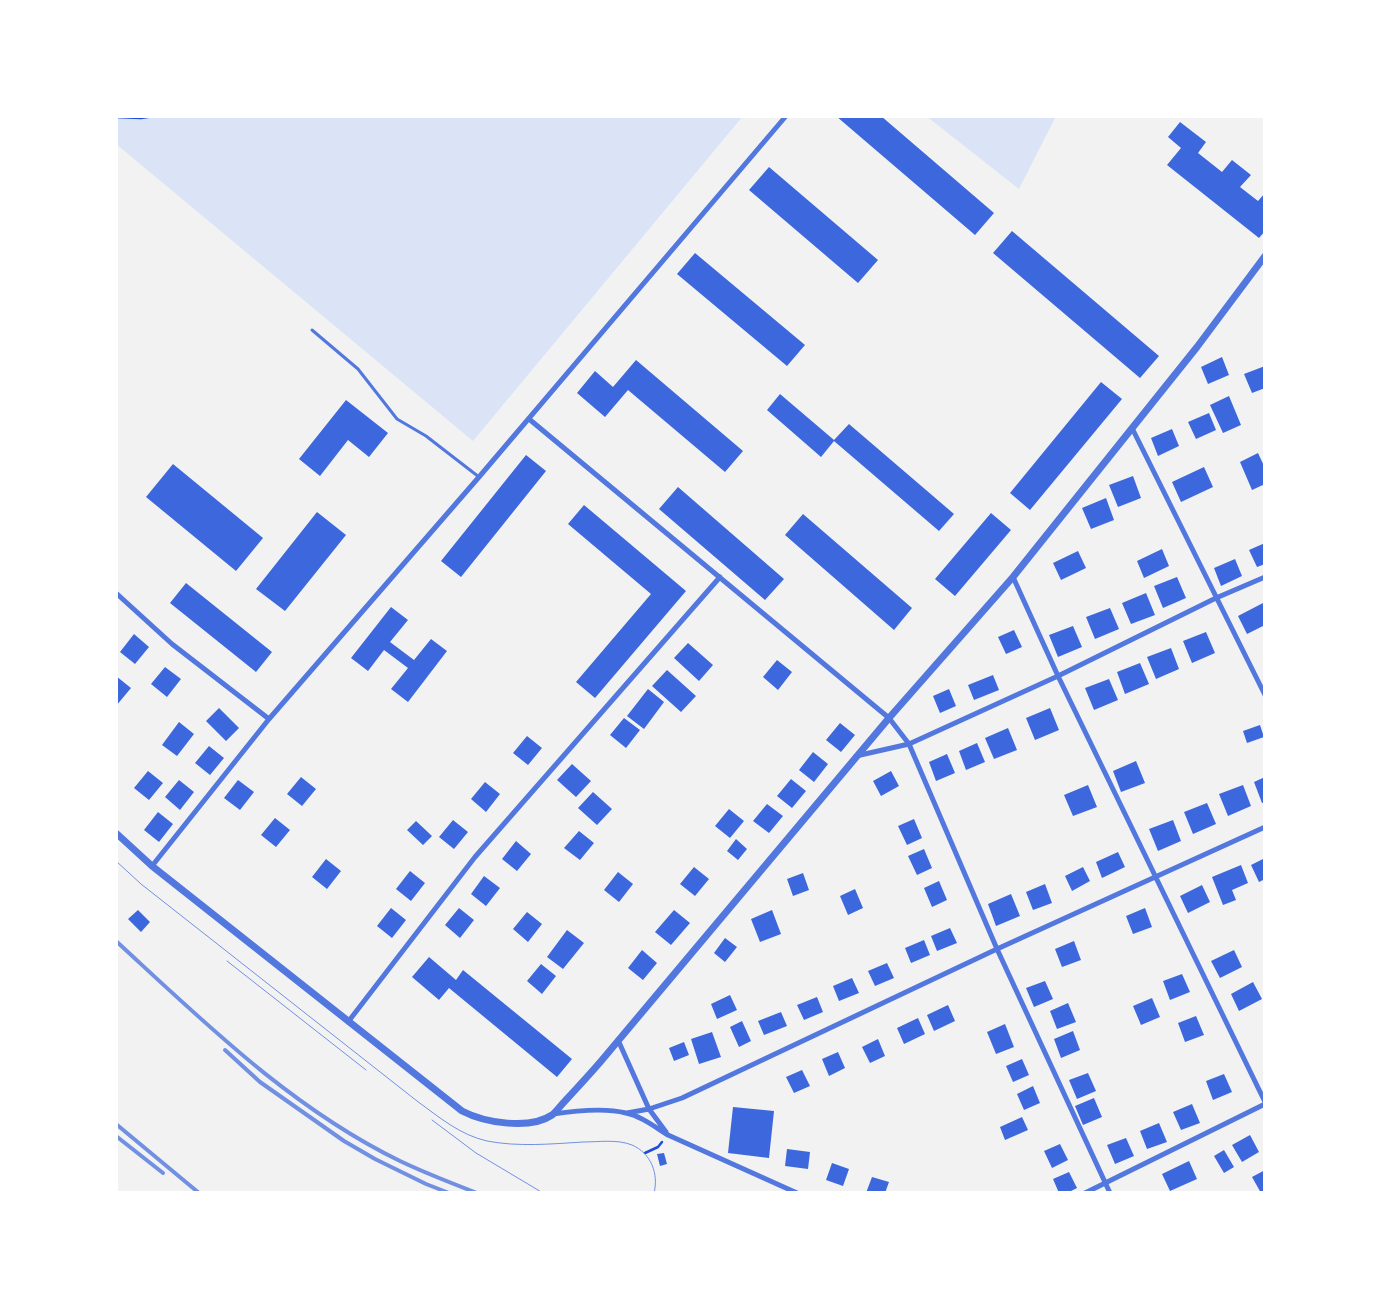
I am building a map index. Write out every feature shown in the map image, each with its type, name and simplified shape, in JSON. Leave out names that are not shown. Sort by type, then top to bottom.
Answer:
[{"type":"street","points":[[152,866],[269,719],[480,477],[786,116]]},
{"type":"street","points":[[553,1114],[618,1040],[856,756],[1013,577],[1197,347],[1265,256]]},
{"type":"street","points":[[529,419],[889,718],[909,744],[997,949],[1110,1193]]},
{"type":"street","points":[[1132,428],[1265,695]]},
{"type":"street","points":[[348,1022],[475,857],[720,577]]},
{"type":"street","points":[[1013,577],[1058,676],[1265,1103],[1085,1193]]},
{"type":"street","points":[[856,756],[909,744],[1058,676],[1216,598],[1265,577]]},
{"type":"street","points":[[116,593],[172,644],[269,719]]},
{"type":"street","points":[[116,833],[152,866],[446,1099],[474,1117],[504,1123],[530,1122],[541,1120],[553,1114],[573,1111],[627,1113],[649,1109],[682,1098],[997,949],[1265,826]]},
{"type":"street","points":[[618,1040],[649,1109],[668,1134]]},
{"type":"street","points":[[627,1113],[650,1123],[668,1134],[773,1180],[797,1193]]},
{"type":"lane","points":[[312,330],[358,369],[397,419],[426,436],[480,477]]},
{"type":"path","points":[[116,117],[141,118],[154,116]]},
{"type":"path","points":[[645,1153],[658,1147],[668,1134]]},
{"type":"shaded area","points":[[116,116],[743,116],[473,441],[116,144]]},
{"type":"shaded area","points":[[926,116],[1056,116],[1019,189]]},
{"type":"building","points":[[836,116],[881,116],[994,213],[975,235]]},
{"type":"building","points":[[1180,122],[1206,142],[1198,153],[1222,172],[1232,160],[1251,175],[1240,187],[1258,201],[1265,193],[1265,231],[1259,238],[1167,165],[1181,148],[1168,137]]},
{"type":"building","points":[[769,167],[878,260],[858,283],[749,190]]},
{"type":"building","points":[[1012,231],[1159,356],[1140,378],[993,253]]},
{"type":"building","points":[[695,253],[805,345],[787,366],[677,274]]},
{"type":"building","points":[[1222,357],[1229,375],[1208,384],[1201,367]]},
{"type":"building","points":[[636,360],[743,451],[725,472],[628,390],[605,417],[577,393],[595,371],[613,387]]},
{"type":"building","points":[[1265,366],[1265,388],[1252,393],[1244,374]]},
{"type":"building","points":[[1101,382],[1122,399],[1030,510],[1010,493]]},
{"type":"building","points":[[780,394],[834,440],[849,424],[954,514],[939,531],[834,441],[821,457],[767,410]]},
{"type":"building","points":[[1229,396],[1241,425],[1223,433],[1210,405]]},
{"type":"building","points":[[346,400],[388,433],[369,457],[348,440],[320,476],[299,459]]},
{"type":"building","points":[[1209,413],[1216,430],[1196,439],[1188,422]]},
{"type":"building","points":[[1172,429],[1179,446],[1158,456],[1151,438]]},
{"type":"building","points":[[1258,453],[1265,468],[1265,484],[1252,490],[1240,462]]},
{"type":"building","points":[[526,455],[546,471],[461,577],[441,561]]},
{"type":"building","points":[[173,464],[263,538],[236,571],[146,497]]},
{"type":"building","points":[[1204,467],[1213,487],[1181,502],[1172,482]]},
{"type":"building","points":[[1133,476],[1141,498],[1118,507],[1109,485]]},
{"type":"building","points":[[678,487],[784,579],[765,600],[659,509]]},
{"type":"building","points":[[1106,498],[1114,520],[1091,529],[1082,508]]},
{"type":"building","points":[[584,505],[686,591],[595,698],[576,682],[651,594],[568,524]]},
{"type":"building","points":[[317,512],[346,535],[285,611],[256,589]]},
{"type":"building","points":[[991,513],[1011,530],[955,596],[935,579]]},
{"type":"building","points":[[803,514],[912,608],[894,630],[785,535]]},
{"type":"building","points":[[1265,543],[1265,564],[1257,567],[1249,550]]},
{"type":"building","points":[[1162,549],[1169,566],[1144,578],[1137,561]]},
{"type":"building","points":[[1078,551],[1086,568],[1061,580],[1053,563]]},
{"type":"building","points":[[1235,559],[1242,576],[1221,586],[1214,568]]},
{"type":"building","points":[[1177,577],[1186,598],[1163,608],[1154,586]]},
{"type":"building","points":[[186,583],[272,652],[256,672],[170,603]]},
{"type":"building","points":[[1146,593],[1155,615],[1131,624],[1122,603]]},
{"type":"building","points":[[1263,603],[1265,607],[1265,625],[1247,634],[1238,616]]},
{"type":"building","points":[[391,607],[408,620],[390,642],[414,660],[431,639],[447,651],[408,702],[391,689],[408,668],[384,650],[368,671],[351,658]]},
{"type":"building","points":[[1110,608],[1119,629],[1095,639],[1086,617]]},
{"type":"building","points":[[1073,626],[1082,647],[1058,657],[1049,635]]},
{"type":"building","points":[[1014,630],[1022,647],[1006,654],[998,637]]},
{"type":"building","points":[[1206,632],[1215,653],[1192,663],[1183,641]]},
{"type":"building","points":[[134,634],[149,647],[135,664],[120,652]]},
{"type":"building","points":[[688,643],[713,665],[699,681],[674,658]]},
{"type":"building","points":[[1171,648],[1179,669],[1156,679],[1147,657]]},
{"type":"building","points":[[777,660],[792,672],[778,690],[763,677]]},
{"type":"building","points":[[1140,663],[1149,684],[1125,694],[1117,672]]},
{"type":"building","points":[[165,667],[181,679],[167,697],[151,684]]},
{"type":"building","points":[[667,670],[696,696],[681,712],[652,686]]},
{"type":"building","points":[[993,675],[999,690],[974,700],[968,685]]},
{"type":"building","points":[[116,676],[131,688],[116,706]]},
{"type":"building","points":[[1109,679],[1118,700],[1094,710],[1085,688]]},
{"type":"building","points":[[648,689],[664,702],[644,729],[627,716]]},
{"type":"building","points":[[949,689],[956,706],[940,713],[933,696]]},
{"type":"building","points":[[219,708],[239,728],[226,741],[206,721]]},
{"type":"building","points":[[1050,708],[1059,730],[1035,740],[1026,718]]},
{"type":"building","points":[[624,718],[640,730],[626,748],[610,735]]},
{"type":"building","points":[[179,722],[194,734],[177,756],[162,745]]},
{"type":"building","points":[[840,723],[855,735],[841,752],[826,740]]},
{"type":"building","points":[[1260,725],[1264,737],[1247,743],[1243,731]]},
{"type":"building","points":[[1008,728],[1017,750],[994,759],[985,738]]},
{"type":"building","points":[[527,736],[542,748],[528,765],[513,753]]},
{"type":"building","points":[[977,743],[985,762],[966,770],[959,751]]},
{"type":"building","points":[[209,746],[224,758],[210,775],[195,763]]},
{"type":"building","points":[[813,752],[828,764],[814,782],[799,770]]},
{"type":"building","points":[[947,754],[955,773],[936,781],[929,762]]},
{"type":"building","points":[[1136,761],[1145,783],[1121,792],[1113,771]]},
{"type":"building","points":[[572,764],[591,781],[576,797],[557,780]]},
{"type":"building","points":[[148,771],[163,783],[149,800],[134,788]]},
{"type":"building","points":[[891,771],[899,786],[881,796],[873,781]]},
{"type":"building","points":[[301,777],[316,789],[302,806],[287,794]]},
{"type":"building","points":[[1265,777],[1265,802],[1262,803],[1254,782]]},
{"type":"building","points":[[791,779],[806,791],[792,808],[777,796]]},
{"type":"building","points":[[179,780],[194,792],[180,810],[165,797]]},
{"type":"building","points":[[238,780],[254,792],[240,810],[224,798]]},
{"type":"building","points":[[485,782],[500,794],[486,812],[471,799]]},
{"type":"building","points":[[1088,785],[1097,807],[1073,816],[1064,795]]},
{"type":"building","points":[[1243,785],[1251,806],[1228,816],[1219,794]]},
{"type":"building","points":[[593,792],[612,809],[597,825],[578,808]]},
{"type":"building","points":[[1207,803],[1216,824],[1193,834],[1184,812]]},
{"type":"building","points":[[767,804],[783,816],[769,833],[753,821]]},
{"type":"building","points":[[729,809],[744,821],[730,838],[715,826]]},
{"type":"building","points":[[158,812],[173,824],[159,842],[144,830]]},
{"type":"building","points":[[275,818],[290,830],[276,847],[261,835]]},
{"type":"building","points":[[914,819],[922,838],[907,845],[898,826]]},
{"type":"building","points":[[453,820],[468,832],[454,849],[439,837]]},
{"type":"building","points":[[1173,820],[1181,841],[1158,851],[1149,829]]},
{"type":"building","points":[[416,821],[432,836],[423,845],[407,830]]},
{"type":"building","points":[[579,831],[594,843],[580,860],[564,848]]},
{"type":"building","points":[[736,839],[747,849],[738,860],[727,851]]},
{"type":"building","points":[[516,841],[531,854],[517,871],[502,859]]},
{"type":"building","points":[[924,849],[932,868],[917,875],[908,856]]},
{"type":"building","points":[[1118,852],[1125,867],[1102,878],[1096,862]]},
{"type":"building","points":[[1265,858],[1265,879],[1259,882],[1251,865]]},
{"type":"building","points":[[326,859],[341,871],[327,889],[312,877]]},
{"type":"building","points":[[1241,865],[1248,883],[1232,890],[1236,900],[1223,905],[1212,877]]},
{"type":"building","points":[[694,867],[709,879],[695,896],[680,884]]},
{"type":"building","points":[[1083,867],[1090,881],[1072,891],[1065,876]]},
{"type":"building","points":[[410,871],[425,883],[411,901],[396,889]]},
{"type":"building","points":[[618,872],[633,884],[619,902],[604,890]]},
{"type":"building","points":[[803,873],[809,890],[793,896],[787,879]]},
{"type":"building","points":[[484,876],[500,888],[486,906],[471,894]]},
{"type":"building","points":[[939,881],[947,900],[932,907],[924,888]]},
{"type":"building","points":[[1045,884],[1052,903],[1033,910],[1026,892]]},
{"type":"building","points":[[1202,885],[1210,902],[1188,913],[1180,896]]},
{"type":"building","points":[[855,889],[863,908],[848,915],[840,896]]},
{"type":"building","points":[[1011,894],[1020,916],[996,926],[988,904]]},
{"type":"building","points":[[391,908],[406,920],[392,938],[377,926]]},
{"type":"building","points":[[459,908],[474,920],[460,938],[445,925]]},
{"type":"building","points":[[1145,908],[1152,927],[1133,934],[1126,916]]},
{"type":"building","points":[[138,910],[150,922],[141,932],[128,919]]},
{"type":"building","points":[[674,910],[690,923],[671,945],[655,932]]},
{"type":"building","points":[[772,910],[781,934],[760,942],[751,919]]},
{"type":"building","points":[[527,912],[542,924],[528,942],[513,929]]},
{"type":"building","points":[[950,928],[957,943],[937,951],[931,936]]},
{"type":"building","points":[[567,930],[584,943],[563,969],[547,957]]},
{"type":"building","points":[[725,938],[737,947],[725,962],[714,953]]},
{"type":"building","points":[[924,940],[930,955],[911,963],[905,948]]},
{"type":"building","points":[[1074,941],[1081,960],[1062,967],[1055,949]]},
{"type":"building","points":[[642,950],[657,963],[643,980],[628,968]]},
{"type":"building","points":[[1234,950],[1242,967],[1220,978],[1211,961]]},
{"type":"building","points":[[429,957],[456,980],[463,970],[572,1059],[557,1077],[449,988],[439,1000],[412,977]]},
{"type":"building","points":[[887,963],[894,978],[875,986],[868,971]]},
{"type":"building","points":[[541,964],[556,976],[542,994],[527,981]]},
{"type":"building","points":[[1182,974],[1190,992],[1170,1000],[1163,981]]},
{"type":"building","points":[[852,978],[859,993],[839,1001],[833,986]]},
{"type":"building","points":[[1045,981],[1053,999],[1034,1007],[1026,988]]},
{"type":"building","points":[[1253,982],[1262,999],[1239,1011],[1231,994]]},
{"type":"building","points":[[730,995],[737,1010],[717,1019],[711,1004]]},
{"type":"building","points":[[817,997],[823,1012],[804,1020],[797,1005]]},
{"type":"building","points":[[1152,998],[1160,1017],[1141,1025],[1133,1006]]},
{"type":"building","points":[[1068,1003],[1076,1022],[1057,1029],[1050,1011]]},
{"type":"building","points":[[948,1005],[955,1021],[934,1031],[927,1015]]},
{"type":"building","points":[[781,1012],[787,1026],[764,1035],[758,1021]]},
{"type":"building","points":[[1196,1016],[1204,1035],[1185,1042],[1178,1023]]},
{"type":"building","points":[[918,1018],[925,1034],[904,1044],[897,1028]]},
{"type":"building","points":[[742,1021],[751,1041],[739,1047],[730,1027]]},
{"type":"building","points":[[1005,1024],[1014,1047],[996,1054],[987,1032]]},
{"type":"building","points":[[1073,1031],[1080,1050],[1061,1058],[1054,1039]]},
{"type":"building","points":[[712,1032],[721,1057],[699,1064],[691,1039]]},
{"type":"building","points":[[878,1039],[885,1056],[870,1063],[862,1047]]},
{"type":"building","points":[[684,1042],[689,1055],[674,1061],[669,1048]]},
{"type":"building","points":[[838,1052],[845,1068],[829,1076],[822,1059]]},
{"type":"building","points":[[1022,1059],[1029,1075],[1013,1082],[1006,1066]]},
{"type":"building","points":[[802,1070],[810,1086],[794,1093],[786,1077]]},
{"type":"building","points":[[1088,1073],[1096,1091],[1077,1099],[1069,1080]]},
{"type":"building","points":[[1224,1074],[1232,1092],[1213,1100],[1206,1081]]},
{"type":"building","points":[[1033,1086],[1040,1103],[1024,1110],[1017,1094]]},
{"type":"building","points":[[1094,1098],[1102,1117],[1083,1125],[1075,1106]]},
{"type":"building","points":[[1192,1104],[1200,1123],[1181,1130],[1173,1112]]},
{"type":"building","points":[[733,1107],[774,1111],[769,1158],[728,1153]]},
{"type":"building","points":[[1022,1117],[1028,1130],[1005,1140],[1000,1127]]},
{"type":"building","points":[[1159,1123],[1167,1142],[1147,1149],[1140,1131]]},
{"type":"building","points":[[1250,1135],[1259,1152],[1242,1162],[1232,1145]]},
{"type":"building","points":[[1126,1138],[1134,1156],[1115,1164],[1107,1145]]},
{"type":"building","points":[[1060,1144],[1068,1160],[1052,1168],[1044,1151]]},
{"type":"building","points":[[787,1149],[810,1152],[808,1169],[785,1166]]},
{"type":"building","points":[[1224,1150],[1234,1167],[1224,1173],[1214,1156]]},
{"type":"building","points":[[664,1153],[667,1164],[660,1166],[657,1154]]},
{"type":"building","points":[[1189,1161],[1197,1179],[1170,1191],[1162,1174]]},
{"type":"building","points":[[832,1163],[849,1169],[843,1186],[826,1180]]},
{"type":"building","points":[[1265,1170],[1265,1192],[1261,1193],[1252,1177]]},
{"type":"building","points":[[1069,1172],[1077,1188],[1067,1193],[1059,1193],[1053,1179]]},
{"type":"building","points":[[872,1177],[889,1182],[885,1193],[866,1193]]},
{"type":"tram line","points":[[116,861],[141,884],[450,1125],[477,1138],[499,1143],[535,1145],[608,1141],[632,1145],[644,1153],[652,1165],[655,1179],[654,1193]]},
{"type":"tram line","points":[[227,961],[366,1070]]},
{"type":"tram line","points":[[432,1120],[476,1153],[543,1193]]},
{"type":"railway","points":[[116,941],[250,1062],[322,1116],[360,1140],[400,1161],[477,1193]]},
{"type":"railway","points":[[225,1050],[260,1082],[344,1141],[375,1159],[449,1193]]},
{"type":"railway","points":[[116,1124],[199,1193]]},
{"type":"railway","points":[[116,1136],[163,1173]]}]
